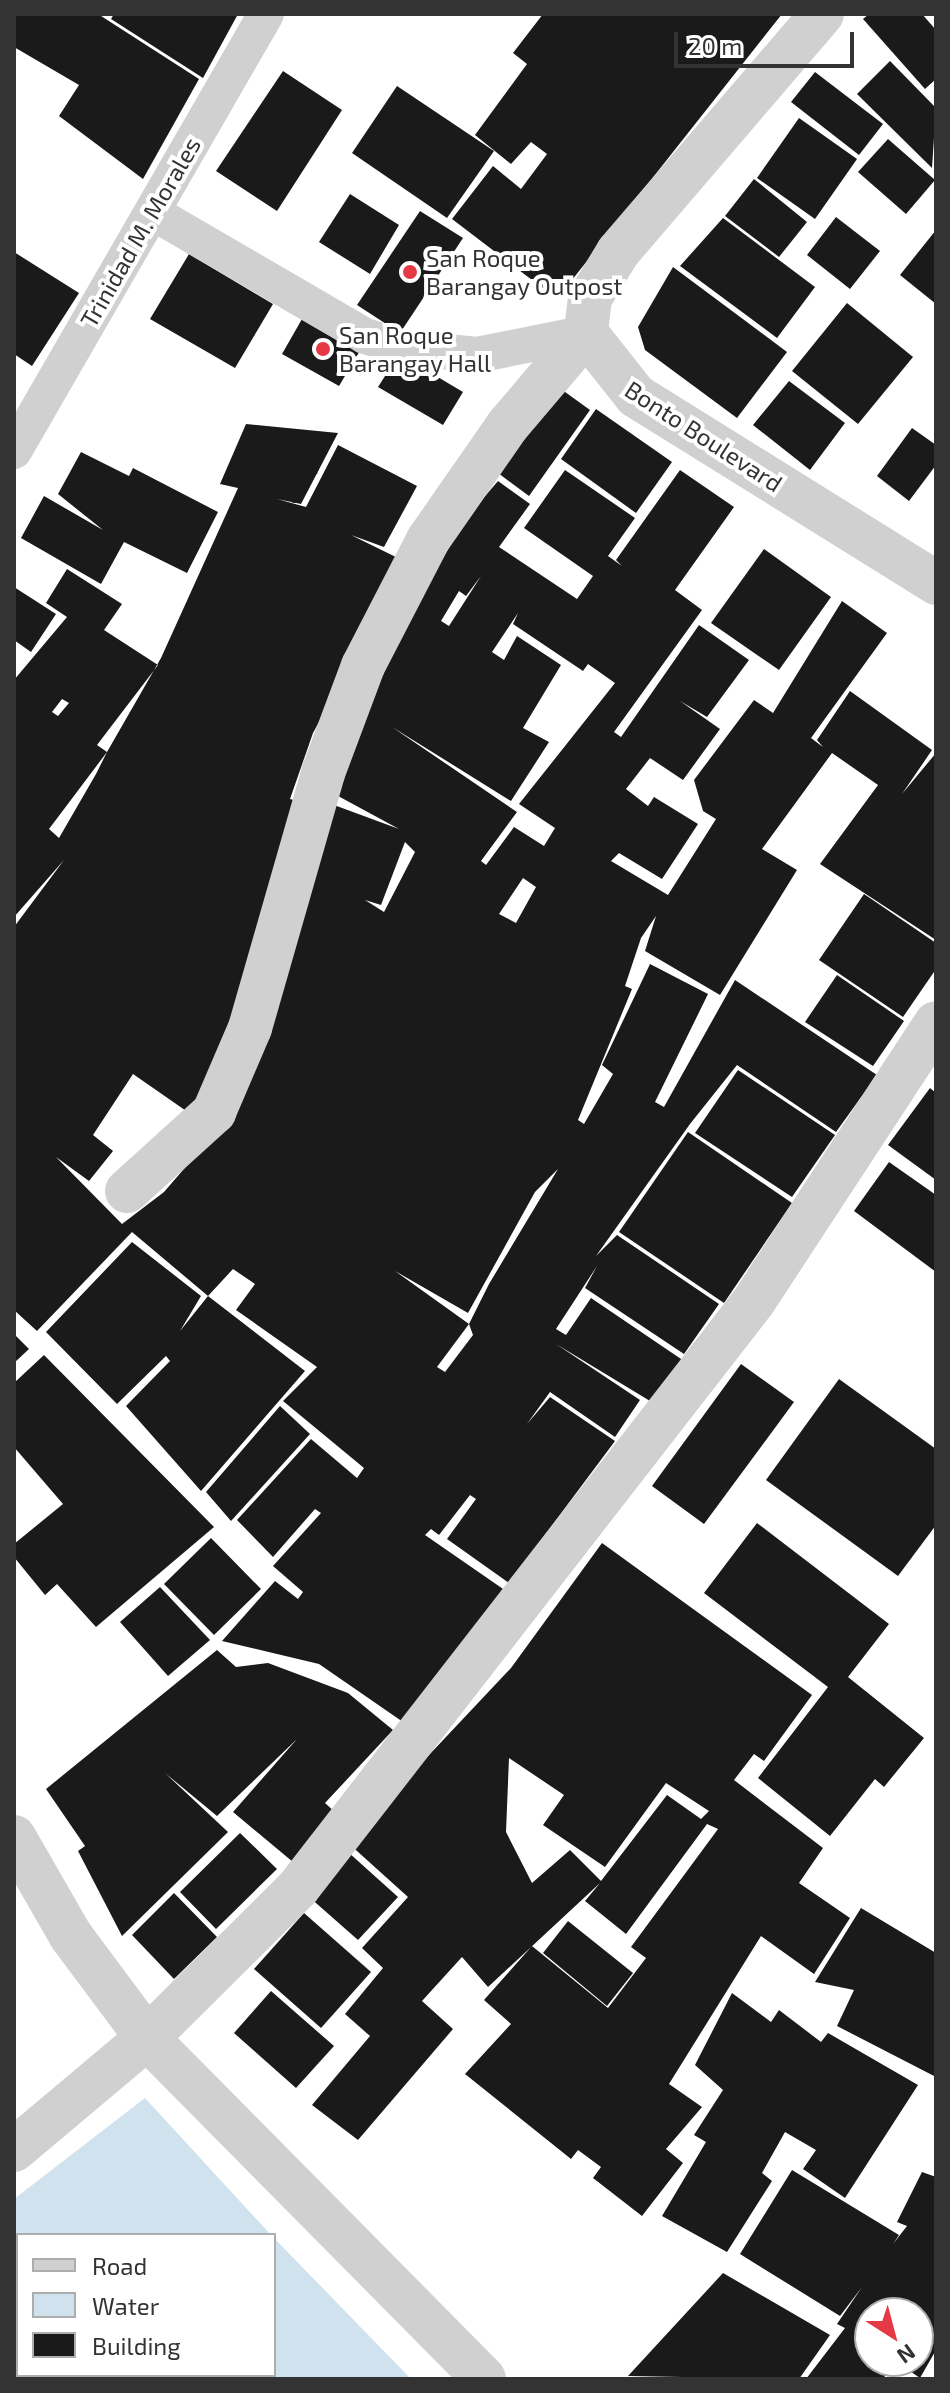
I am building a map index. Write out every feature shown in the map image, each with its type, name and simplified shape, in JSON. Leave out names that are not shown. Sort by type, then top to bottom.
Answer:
[{"type":"street","points":[[127,1191],[214,1112],[250,1028],[348,706],[428,540],[508,425],[586,333],[590,298],[618,252],[822,14]]},
{"type":"street","name":"Bonto Boulevard","points":[[586,333],[636,396],[936,583]]},
{"type":"street","points":[[14,2150],[147,2038],[298,1888],[754,1301],[936,1023]]},
{"type":"street","points":[[14,1837],[71,1936],[147,2038],[484,2379]]},
{"type":"lane","name":"Trinidad M. Morales","points":[[14,451],[266,14]]},
{"type":"lane","points":[[152,212],[365,336],[401,347],[477,355],[586,333]]},
{"type":"water","points":[[145,2098],[269,2233],[16,2233],[16,2377],[276,2377],[276,2240],[411,2379],[14,2379],[14,2199]]},
{"type":"building","points":[[14,14],[98,14],[199,79],[143,179],[59,116],[79,85],[14,47]]},
{"type":"building","points":[[114,14],[238,14],[203,78],[111,19]]},
{"type":"building","points":[[543,14],[782,14],[557,299],[452,219],[493,166],[521,189],[547,154],[531,142],[511,164],[475,135],[527,64],[513,53]]},
{"type":"building","points":[[869,14],[922,14],[936,30],[936,79],[925,89],[863,19]]},
{"type":"building","points":[[890,61],[936,108],[932,168],[857,94]]},
{"type":"building","points":[[283,71],[342,110],[277,211],[216,171]]},
{"type":"building","points":[[815,72],[883,124],[859,155],[791,102]]},
{"type":"building","points":[[397,86],[494,151],[447,218],[352,153]]},
{"type":"building","points":[[799,118],[857,159],[815,219],[757,178]]},
{"type":"building","points":[[888,139],[935,180],[906,214],[858,172]]},
{"type":"building","points":[[754,179],[807,222],[779,257],[725,216]]},
{"type":"building","points":[[350,194],[399,225],[370,274],[319,242]]},
{"type":"building","name":"San Roque Barangay Outpost","points":[[420,211],[463,238],[400,333],[357,305]]},
{"type":"building","points":[[836,217],[880,251],[850,289],[807,255]]},
{"type":"building","points":[[723,218],[815,287],[777,338],[680,266]]},
{"type":"building","points":[[936,230],[936,304],[900,275]]},
{"type":"building","points":[[14,252],[79,293],[32,366],[14,354]]},
{"type":"building","points":[[189,254],[273,304],[235,368],[150,319]]},
{"type":"building","points":[[673,267],[787,352],[737,418],[645,350],[638,327]]},
{"type":"building","points":[[847,303],[913,357],[858,424],[792,371]]},
{"type":"building","name":"San Roque Barangay Hall","points":[[306,312],[364,344],[339,386],[282,354]]},
{"type":"building","points":[[399,354],[463,392],[443,425],[378,387]]},
{"type":"building","points":[[789,381],[845,423],[810,470],[753,425]]},
{"type":"building","points":[[554,384],[590,410],[529,496],[494,470]]},
{"type":"building","points":[[596,409],[672,462],[636,513],[561,459]]},
{"type":"building","points":[[246,424],[338,433],[301,504],[277,499],[306,507],[338,445],[417,486],[384,547],[351,535],[406,562],[313,733],[290,799],[305,803],[246,995],[192,1115],[133,1074],[93,1135],[113,1151],[89,1181],[56,1157],[122,1224],[164,1192],[239,1105],[334,805],[399,829],[327,790],[393,648],[463,522],[498,481],[530,504],[499,547],[577,599],[593,576],[524,528],[565,470],[635,518],[608,556],[622,566],[616,560],[680,470],[734,507],[675,590],[702,610],[614,732],[621,737],[699,625],[749,660],[707,717],[680,701],[720,729],[683,780],[650,758],[626,789],[648,806],[654,797],[698,824],[662,879],[619,853],[611,861],[668,895],[716,819],[703,811],[694,780],[754,700],[773,713],[842,601],[887,633],[811,738],[823,747],[817,740],[850,691],[932,750],[902,794],[936,753],[936,940],[820,864],[878,785],[832,753],[762,849],[797,870],[720,995],[645,951],[656,916],[641,938],[625,986],[632,989],[578,1120],[584,1124],[613,1074],[602,1065],[650,964],[708,994],[655,1102],[664,1107],[735,980],[877,1075],[836,1132],[737,1065],[690,1124],[596,1256],[617,1235],[719,1304],[684,1354],[585,1288],[597,1266],[556,1329],[566,1335],[591,1298],[684,1361],[655,1404],[556,1344],[640,1400],[615,1437],[550,1392],[527,1424],[550,1397],[615,1441],[509,1583],[447,1539],[476,1499],[470,1495],[439,1535],[431,1529],[425,1535],[506,1591],[403,1722],[319,1664],[222,1641],[275,1581],[298,1599],[303,1592],[273,1566],[321,1513],[315,1509],[273,1557],[237,1520],[311,1439],[357,1478],[364,1468],[283,1401],[317,1367],[236,1310],[255,1284],[233,1269],[208,1296],[132,1232],[37,1331],[14,1310],[14,927],[64,860],[14,917],[14,680],[67,617],[46,603],[67,569],[122,604],[104,630],[157,665],[238,488],[220,484]],"holes":[[[481,576],[449,626],[441,621],[459,591],[466,596]],[[518,613],[513,624],[583,671],[588,664],[615,683],[519,804],[555,828],[544,846],[514,827],[486,865],[481,861],[517,812],[392,727],[511,801],[549,742],[523,728],[561,665],[517,636],[504,660],[492,652]],[[154,670],[107,752],[97,745]],[[62,699],[69,703],[58,716],[52,712]],[[107,752],[59,838],[49,829]],[[405,842],[415,852],[384,912],[365,900],[381,905]],[[523,878],[536,887],[516,923],[499,914]],[[558,1169],[489,1284],[469,1324],[395,1271],[468,1313],[535,1192]],[[469,1324],[473,1335],[445,1372],[437,1367]]]},
{"type":"building","points":[[912,428],[936,445],[936,465],[909,501],[877,476]]},
{"type":"building","points":[[81,452],[129,476],[133,468],[218,512],[187,573],[124,542],[101,584],[21,538],[44,496],[103,530],[58,494]]},
{"type":"building","points":[[764,549],[831,597],[779,670],[711,623]]},
{"type":"building","points":[[14,587],[56,614],[31,652],[14,640]]},
{"type":"building","points":[[864,894],[936,943],[936,969],[903,1017],[819,960]]},
{"type":"building","points":[[837,975],[904,1021],[873,1066],[805,1022]]},
{"type":"building","points":[[738,1070],[835,1135],[792,1197],[695,1133]]},
{"type":"building","points":[[930,1088],[936,1093],[936,1180],[888,1145]]},
{"type":"building","points":[[688,1132],[792,1203],[724,1303],[619,1232]]},
{"type":"building","points":[[889,1162],[936,1195],[936,1272],[854,1211]]},
{"type":"building","points":[[132,1242],[201,1296],[180,1331],[208,1296],[305,1371],[201,1491],[126,1406],[170,1361],[166,1356],[117,1404],[46,1332]]},
{"type":"building","points":[[14,1334],[29,1349],[14,1363]]},
{"type":"building","points":[[44,1355],[214,1527],[96,1627],[57,1584],[45,1595],[14,1557],[14,1544],[63,1504],[14,1447],[14,1383]]},
{"type":"building","points":[[741,1364],[794,1402],[704,1524],[652,1486]]},
{"type":"building","points":[[839,1379],[936,1449],[936,1525],[898,1576],[766,1480]]},
{"type":"building","points":[[280,1406],[310,1434],[231,1521],[206,1492]]},
{"type":"building","points":[[757,1523],[889,1624],[848,1677],[924,1738],[884,1787],[875,1779],[830,1836],[758,1778],[828,1687],[704,1593]]},
{"type":"building","points":[[211,1538],[261,1589],[214,1635],[164,1584]]},
{"type":"building","points":[[602,1543],[812,1695],[764,1761],[754,1754],[734,1780],[823,1848],[799,1883],[850,1918],[814,1974],[761,1936],[669,2084],[702,2107],[666,2149],[683,2163],[642,2216],[593,2178],[601,2167],[578,2150],[571,2159],[465,2074],[511,2024],[484,2000],[531,1947],[488,1987],[462,1957],[422,2001],[453,2029],[358,2140],[312,2105],[370,2036],[345,2014],[383,1968],[362,1948],[408,1897],[347,1842],[511,1668]],"holes":[[[509,1758],[564,1795],[543,1825],[605,1867],[666,1783],[709,1811],[701,1819],[667,1795],[601,1881],[570,1850],[532,1883],[506,1832]],[[707,1824],[718,1829],[631,1947],[646,1958],[608,2008],[532,1946],[600,1883],[585,1901],[626,1934]]]},
{"type":"building","points":[[160,1587],[210,1640],[168,1676],[120,1622]]},
{"type":"building","points":[[217,1650],[236,1667],[268,1663],[348,1693],[393,1730],[325,1803],[336,1813],[293,1862],[233,1812],[297,1739],[217,1816],[165,1773],[228,1832],[122,1936],[78,1851],[85,1846],[46,1789]]},
{"type":"building","points":[[240,1833],[277,1869],[216,1929],[180,1892]]},
{"type":"building","points":[[348,1852],[398,1897],[358,1940],[308,1896]]},
{"type":"building","points":[[174,1893],[217,1937],[174,1979],[132,1935]]},
{"type":"building","points":[[861,1908],[936,1953],[936,2077],[837,2026],[854,1990],[815,1982]]},
{"type":"building","points":[[304,1913],[371,1972],[321,2028],[254,1969]]},
{"type":"building","points":[[568,1921],[633,1973],[607,2006],[543,1953]]},
{"type":"building","points":[[271,1991],[334,2046],[296,2088],[234,2033]]},
{"type":"building","points":[[732,1993],[771,2022],[779,2010],[821,2042],[828,2033],[918,2085],[845,2198],[803,2169],[816,2150],[785,2132],[762,2173],[772,2181],[727,2252],[662,2216],[706,2142],[694,2135],[723,2090],[695,2065]]},
{"type":"building","points":[[792,2170],[899,2235],[893,2244],[907,2226],[897,2222],[922,2172],[936,2177],[934,2354],[934,2297],[855,2297],[862,2287],[840,2316],[740,2254]]},
{"type":"building","points":[[723,2273],[830,2335],[799,2379],[628,2376]]},
{"type":"building","points":[[854,2299],[854,2377],[884,2377],[883,2379],[806,2379],[845,2328],[837,2324]]},
{"type":"place","name":"San Roque Barangay Outpost","points":[[410,272]]},
{"type":"place","name":"San Roque Barangay Hall","points":[[323,349]]}]
